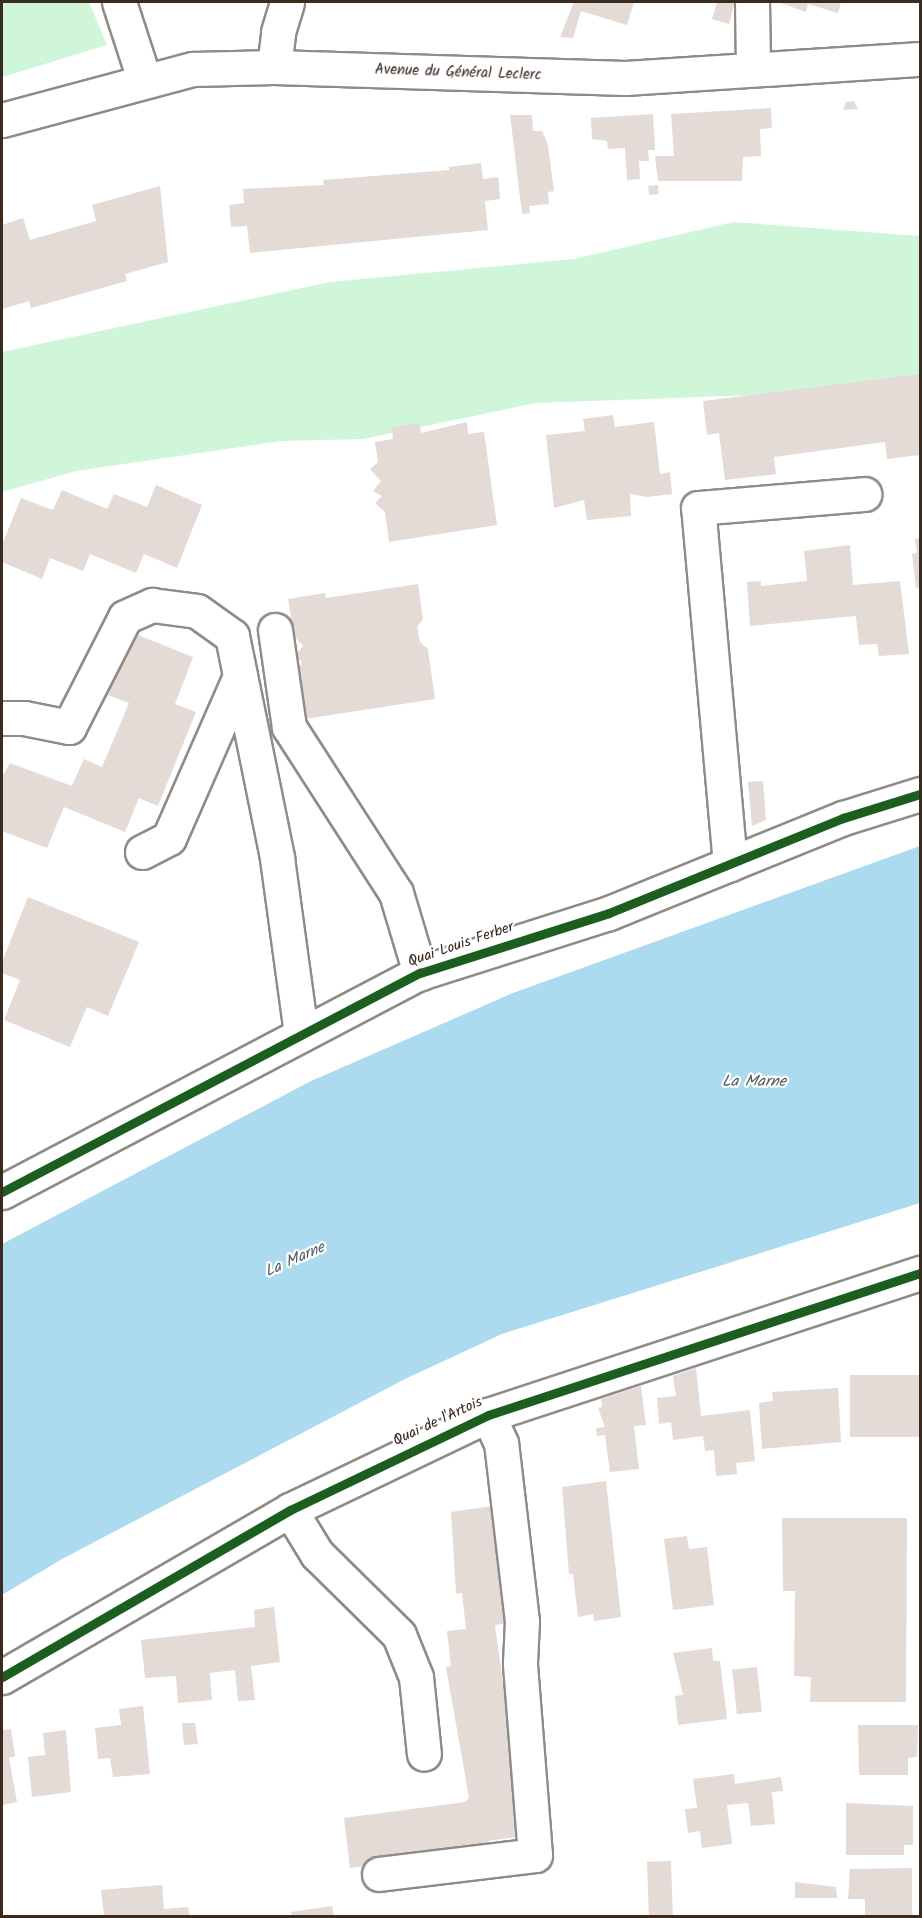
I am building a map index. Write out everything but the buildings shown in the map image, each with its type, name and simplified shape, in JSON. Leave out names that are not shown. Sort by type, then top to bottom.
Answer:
[{"type":"street","points":[[118,2],[144,80]]},
{"type":"street","points":[[274,67],[278,32],[287,2]]},
{"type":"street","points":[[752,2],[753,69]]},
{"type":"street","name":"Avenue du Général Leclerc","points":[[2,120],[144,80],[193,69],[274,67],[626,78],[921,59]]},
{"type":"street","points":[[730,864],[698,508],[864,494]]},
{"type":"street","points":[[2,718],[24,718],[69,727],[125,617],[152,605],[196,611],[232,636],[277,858],[301,1034]]},
{"type":"street","points":[[275,630],[289,727],[396,893],[420,973]]},
{"type":"street","points":[[142,852],[169,838],[240,676]]},
{"type":"street","name":"Quai Louis Ferber","points":[[2,1192],[420,973],[609,913],[843,818],[921,794]]},
{"type":"street","name":"Quai de l'Artois","points":[[2,1677],[290,1510],[488,1415],[921,1273]]},
{"type":"street","points":[[379,1874],[535,1855],[520,1663],[522,1621],[501,1443],[488,1415]]},
{"type":"street","points":[[290,1510],[317,1554],[399,1635],[416,1677],[424,1754]]},
{"type":"green space","points":[[2,2],[89,2],[107,45],[2,77]]},
{"type":"green space","points":[[733,222],[920,236],[920,389],[536,403],[363,439],[281,441],[76,471],[2,492],[2,352],[330,282],[574,259]]},
{"type":"water","name":"La Marne","points":[[920,846],[920,1203],[502,1334],[405,1379],[62,1559],[2,1595],[2,1244],[311,1081],[513,993]]},
{"type":"cycle path","points":[[2,1192],[420,973],[609,913],[843,818],[920,794]]},
{"type":"cycle path","points":[[2,1677],[290,1510],[488,1415],[920,1273]]}]
